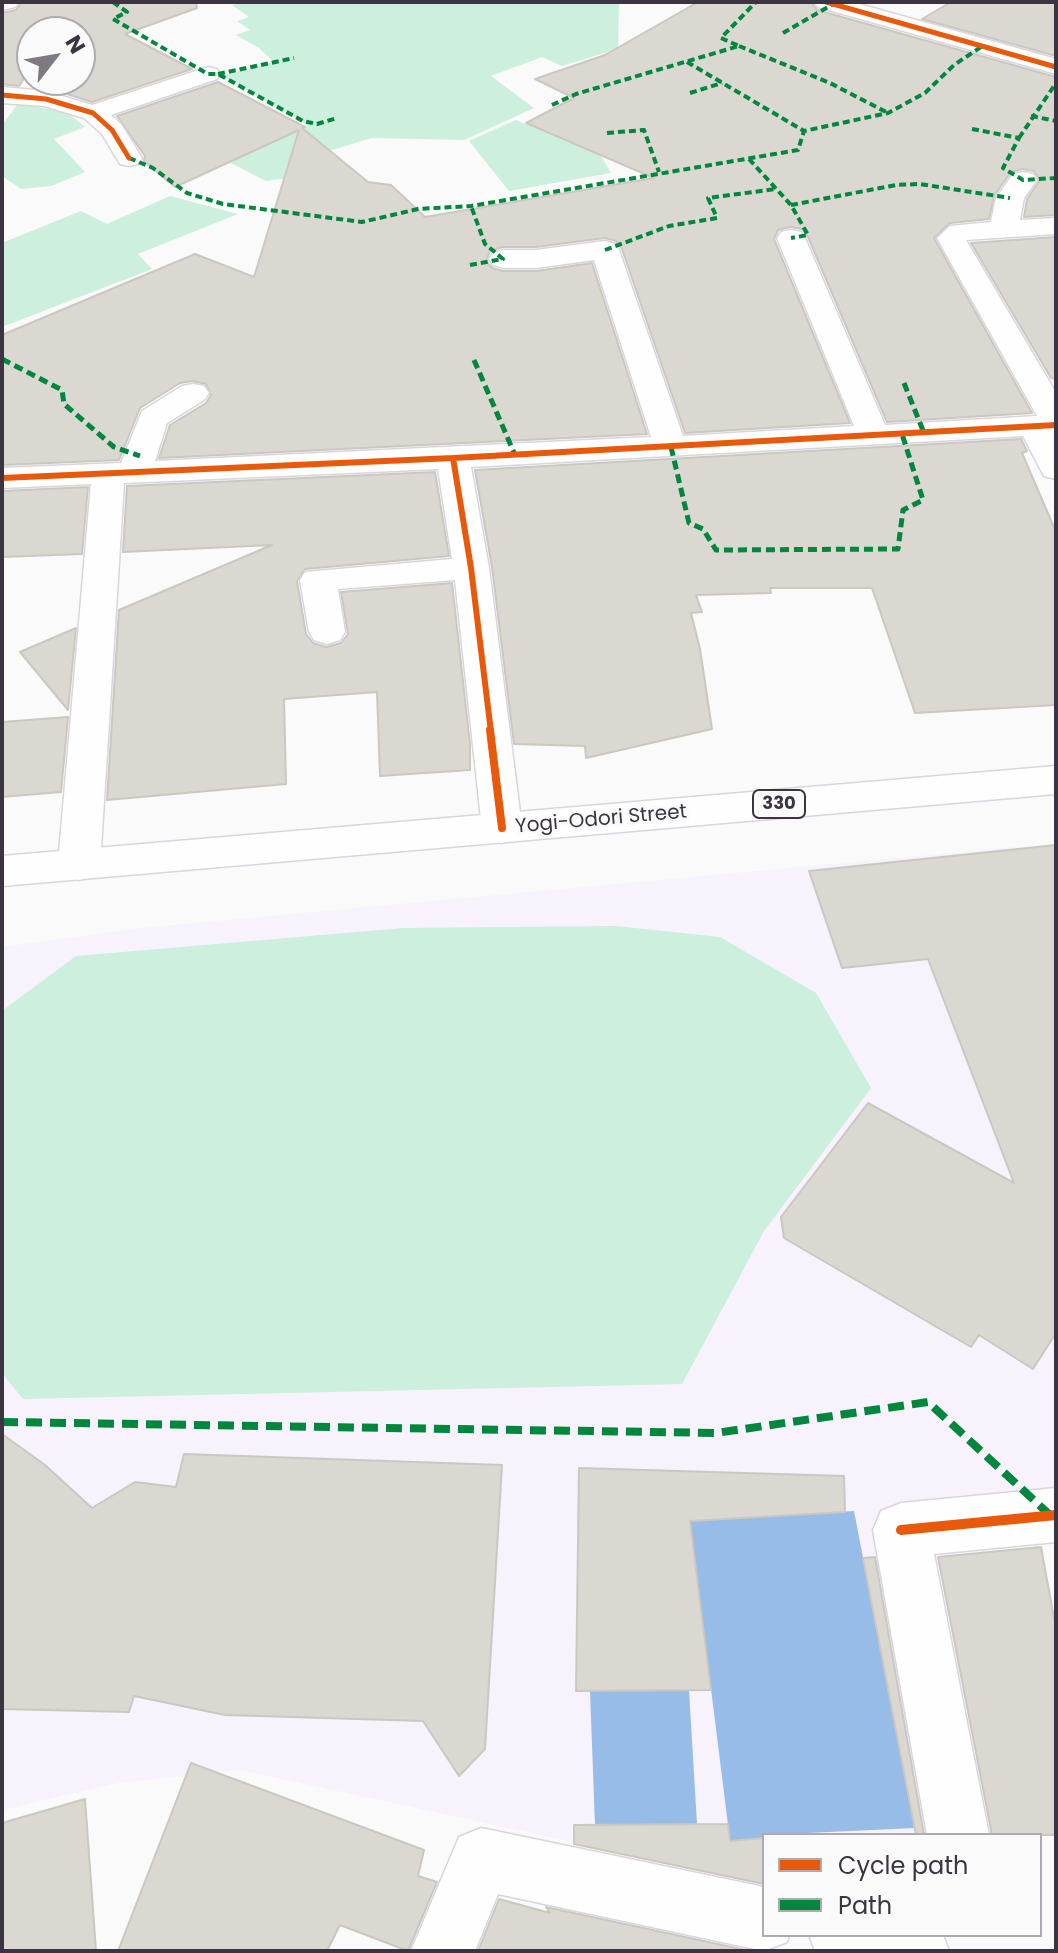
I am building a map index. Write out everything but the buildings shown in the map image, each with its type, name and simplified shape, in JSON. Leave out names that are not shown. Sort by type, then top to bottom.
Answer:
[{"type":"main road","points":[[826,2],[1056,67]]},
{"type":"main road","points":[[93,113],[208,74]]},
{"type":"main road","points":[[2,95],[46,99],[93,113],[112,130],[129,158]]},
{"type":"main road","points":[[1004,228],[1010,198],[1023,180]]},
{"type":"main road","points":[[1056,226],[960,232],[951,238],[1049,424],[1056,469]]},
{"type":"main road","points":[[791,238],[874,436]]},
{"type":"main road","points":[[503,259],[536,259],[605,250],[671,447]]},
{"type":"main road","points":[[79,865],[121,474],[153,418],[193,393]]},
{"type":"main road","points":[[2,478],[671,447],[1049,424]]},
{"type":"main road","points":[[453,458],[471,568],[502,828]]},
{"type":"main road","points":[[327,632],[318,580],[471,568]]},
{"type":"main road","name":"Yogi-Odori Street","points":[[2,871],[1056,780]]},
{"type":"main road","points":[[958,1833],[901,1530],[1054,1521]]},
{"type":"main road","points":[[443,1951],[481,1859],[762,1919]]},
{"type":"main road","points":[[850,1937],[917,1951]]},
{"type":"main road","points":[[931,1951],[946,1937]]},
{"type":"shaded area","points":[[1016,847],[1056,932],[1056,1491],[879,1513],[934,1833],[762,1833],[762,1883],[240,1770],[118,1783],[2,1810],[2,947],[140,928]]},
{"type":"green space","points":[[244,2],[619,2],[618,49],[562,66],[542,57],[491,76],[534,108],[464,140],[371,138],[323,153],[332,172],[266,181],[209,152],[309,126],[223,76],[274,62],[259,48],[236,35],[250,30],[237,21],[249,17],[232,5]]},
{"type":"green space","points":[[18,104],[67,112],[85,127],[54,139],[85,172],[51,186],[21,189],[2,176],[2,125]]},
{"type":"green space","points":[[516,120],[601,156],[611,173],[509,191],[469,141]]},
{"type":"green space","points":[[170,196],[238,214],[138,254],[152,269],[2,327],[2,243],[81,211],[107,224]]},
{"type":"green space","points":[[616,926],[720,937],[816,993],[871,1088],[764,1231],[682,1384],[23,1399],[2,1373],[2,1011],[76,956],[404,928]]},
{"type":"water","points":[[854,1511],[915,1828],[762,1833],[762,1838],[730,1841],[690,1521]]},
{"type":"water","points":[[689,1690],[697,1824],[595,1825],[590,1691]]},
{"type":"marked path","points":[[113,2],[127,12],[113,19],[208,74],[218,74],[303,121],[317,124],[337,118]]},
{"type":"marked path","points":[[552,105],[576,94],[739,46],[721,38],[756,2]]},
{"type":"marked path","points":[[783,33],[833,4]]},
{"type":"marked path","points":[[739,46],[830,83],[888,113]]},
{"type":"marked path","points":[[129,158],[153,168],[187,193],[223,204],[362,222],[418,209],[471,206],[798,150],[804,131],[888,113],[925,93],[954,65],[981,47]]},
{"type":"marked path","points":[[218,74],[294,58]]},
{"type":"marked path","points":[[687,62],[804,131]]},
{"type":"marked path","points":[[690,93],[722,83]]},
{"type":"marked path","points":[[1019,138],[1056,83]]},
{"type":"marked path","points":[[1031,116],[1056,121]]},
{"type":"marked path","points":[[972,129],[1019,138],[1003,168],[1023,180],[1056,178]]},
{"type":"marked path","points":[[607,133],[644,130],[659,172]]},
{"type":"marked path","points":[[749,159],[791,205],[808,235],[791,238]]},
{"type":"marked path","points":[[791,205],[896,185],[920,184],[1010,198]]},
{"type":"marked path","points":[[605,250],[669,226],[717,218],[708,198],[776,189]]},
{"type":"marked path","points":[[470,265],[503,259],[485,244],[471,206]]},
{"type":"marked path","points":[[2,359],[62,390],[64,404],[114,447],[140,456]]},
{"type":"marked path","points":[[474,360],[515,455]]},
{"type":"marked path","points":[[904,383],[924,433]]},
{"type":"marked path","points":[[671,447],[689,523],[703,529],[716,550],[898,549],[903,510],[923,500],[902,434]]},
{"type":"marked path","points":[[2,1422],[716,1433],[928,1402],[1051,1516]]},
{"type":"cycle path","points":[[826,2],[1056,67]]},
{"type":"cycle path","points":[[2,95],[46,99],[93,113],[112,130],[129,158]]},
{"type":"cycle path","points":[[2,478],[453,458],[1056,425]]},
{"type":"cycle path","points":[[453,458],[471,568],[502,828]]},
{"type":"cycle path","points":[[901,1530],[1056,1515]]}]
